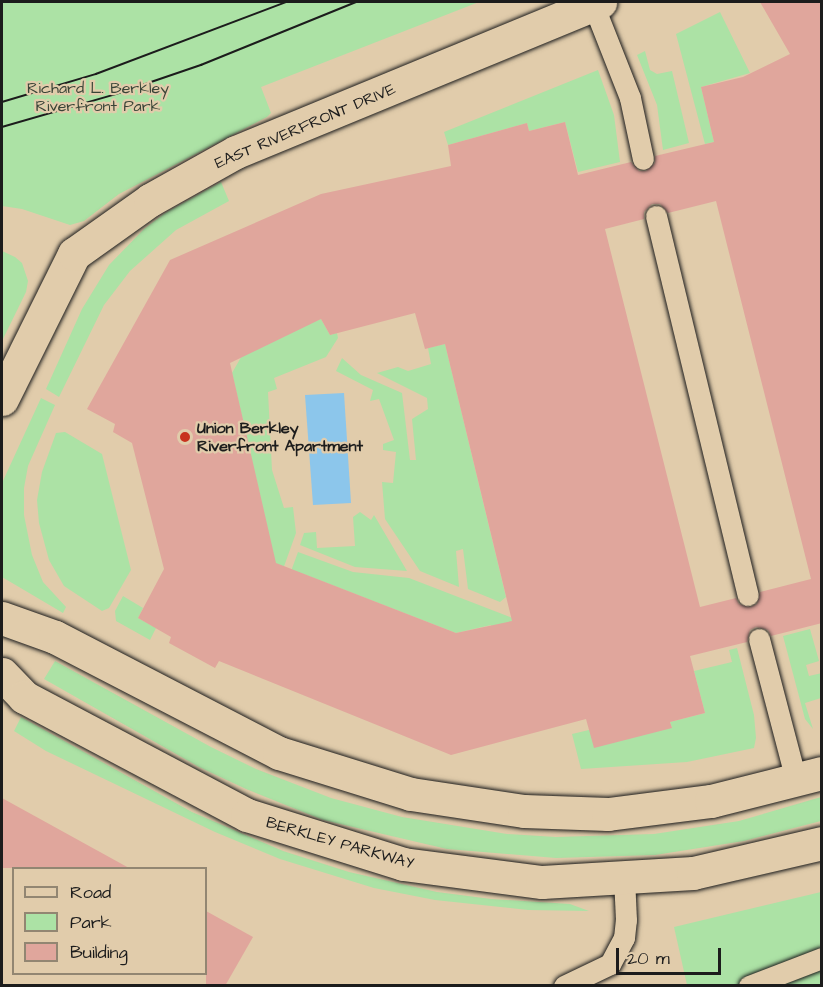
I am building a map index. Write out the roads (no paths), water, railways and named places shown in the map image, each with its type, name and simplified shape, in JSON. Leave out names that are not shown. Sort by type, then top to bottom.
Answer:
[{"type":"main road","name":"EAST RIVERFRONT DRIVE","points":[[2,399],[75,254],[150,200],[236,152],[597,3]]},
{"type":"main road","points":[[2,618],[55,638],[279,753],[411,794],[524,811],[608,814],[711,801],[809,776]]},
{"type":"main road","name":"BERKLEY PARKWAY","points":[[2,674],[24,697],[247,815],[403,864],[542,882],[624,878],[693,873],[822,843]]},
{"type":"lane","points":[[597,3],[630,98],[643,159]]},
{"type":"lane","points":[[656,216],[748,595]]},
{"type":"lane","points":[[759,639],[809,776]]},
{"type":"lane","points":[[564,986],[610,964],[624,938],[626,920],[624,878]]},
{"type":"lane","points":[[749,986],[822,958]]},
{"type":"water","points":[[344,393],[351,503],[313,505],[305,395]]},
{"type":"tram line","points":[[2,102],[96,74],[287,2]]},
{"type":"tram line","points":[[2,127],[116,94],[201,65],[356,2]]},
{"type":"place","name":"Union Berkley Riverfront Apartment","points":[[185,437]]},
{"type":"park label","name":"Richard L. Berkley Riverfront Park","points":[[98,97]]}]
